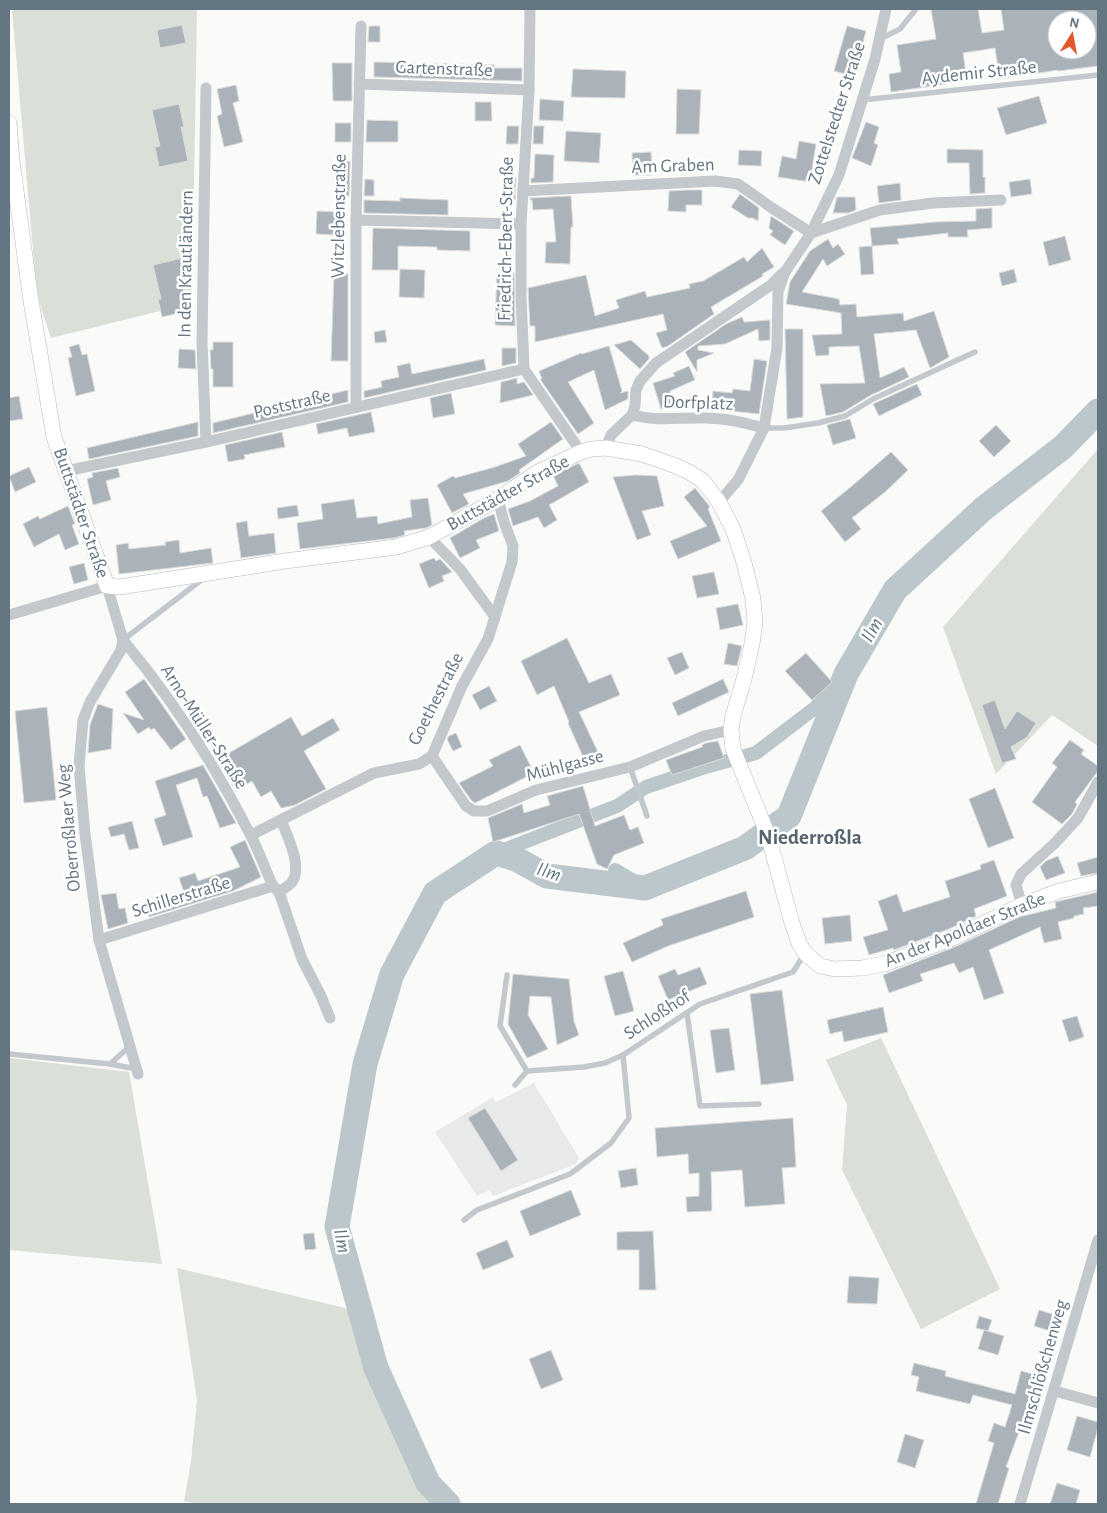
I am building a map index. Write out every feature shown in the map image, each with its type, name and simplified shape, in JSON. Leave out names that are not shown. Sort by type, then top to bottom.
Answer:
[{"type":"main road","name":"Buttstädter Straße","points":[[9,123],[12,161],[31,301],[54,437],[107,586],[120,587],[285,561],[396,547],[429,537],[498,499],[538,472],[581,452],[592,449],[606,448],[642,454],[689,472],[703,481],[719,502],[732,529],[743,559],[753,599],[755,622],[744,679],[733,716],[731,730],[733,749],[768,835],[792,923],[799,943],[805,953]]},
{"type":"main road","name":"An der Apoldaer Straße","points":[[805,953],[820,966],[835,969],[862,968],[884,964],[952,938],[1022,905],[1059,891],[1098,882]]},
{"type":"street","name":"Friedrich-Ebert-Straße","points":[[524,368],[521,224],[530,9]]},
{"type":"street","name":"Zottelstedter Straße","points":[[719,502],[738,480],[764,428],[777,348],[778,292],[785,272],[811,233],[839,175],[880,39],[886,9]]},
{"type":"street","name":"Witzlebenstraße","points":[[356,407],[356,220],[361,26]]},
{"type":"street","name":"Gartenstraße","points":[[359,84],[528,90]]},
{"type":"street","name":"In den Krautländern","points":[[206,88],[202,342],[206,442]]},
{"type":"street","name":"Am Graben","points":[[523,191],[715,181],[738,184],[811,233]]},
{"type":"street","points":[[811,233],[880,210],[933,203],[1001,200]]},
{"type":"street","points":[[356,220],[521,224]]},
{"type":"street","points":[[606,448],[611,435],[632,415],[635,406],[636,390],[640,381],[656,363],[770,286],[785,272]]},
{"type":"street","points":[[524,368],[569,438],[581,452]]},
{"type":"street","name":"Poststraße","points":[[66,471],[206,442],[524,368]]},
{"type":"street","name":"Dorfplatz","points":[[632,415],[658,420],[721,418],[737,420],[764,428]]},
{"type":"street","name":"Goethestraße","points":[[251,835],[374,773],[419,764],[432,756],[462,686],[488,639],[512,562],[513,546],[498,499]]},
{"type":"street","points":[[429,537],[460,569],[495,617]]},
{"type":"street","points":[[9,615],[107,586],[124,640]]},
{"type":"street","name":"Arno-Müller-Straße","points":[[124,640],[188,727],[251,835],[276,889],[302,959],[330,1018]]},
{"type":"street","name":"Oberroßlaer Weg","points":[[124,640],[121,650],[90,702],[83,720],[79,766],[80,788],[99,940],[137,1071]]},
{"type":"street","name":"Mühlgasse","points":[[432,756],[466,806],[474,811],[487,811],[536,790],[630,768],[704,736],[731,730]]},
{"type":"street","points":[[1022,905],[1016,885],[1021,874],[1054,844],[1078,818],[1098,782]]},
{"type":"street","points":[[276,889],[292,882],[296,871],[296,861],[281,820]]},
{"type":"street","name":"Schillerstraße","points":[[99,940],[276,889]]},
{"type":"street","name":"Ilmschlößchenweg","points":[[1020,1504],[1055,1391],[1098,1240]]},
{"type":"street","points":[[1055,1391],[1098,1403]]},
{"type":"lane","points":[[880,39],[900,29],[916,9]]},
{"type":"lane","name":"Aydemir Straße","points":[[862,100],[1098,75]]},
{"type":"lane","points":[[764,428],[784,428],[818,423],[844,416],[873,399],[975,352]]},
{"type":"lane","points":[[124,640],[210,574]]},
{"type":"lane","points":[[630,768],[647,816]]},
{"type":"lane","name":"Schloßhof","points":[[464,1220],[476,1210],[570,1174],[610,1143],[629,1118],[623,1056],[700,1004],[793,972],[805,953]]},
{"type":"lane","points":[[507,975],[500,1026],[527,1071]]},
{"type":"lane","points":[[686,1012],[700,1106],[759,1104]]},
{"type":"lane","points":[[110,1064],[129,1047]]},
{"type":"lane","points":[[9,1054],[110,1064],[137,1071]]},
{"type":"lane","points":[[515,1085],[527,1071],[584,1067],[605,1063],[623,1056]]},
{"type":"shaded area","points":[[12,9],[197,9],[192,303],[51,338],[39,301],[35,273]]},
{"type":"shaded area","points":[[1098,449],[1098,746],[1052,715],[996,774],[943,627]]},
{"type":"shaded area","points":[[881,1038],[1000,1289],[921,1329],[842,1170],[847,1105],[826,1060]]},
{"type":"shaded area","points":[[9,1058],[129,1072],[162,1264],[9,1250]]},
{"type":"shaded area","points":[[534,1083],[579,1158],[576,1164],[493,1196],[490,1190],[477,1196],[435,1132],[493,1097],[496,1102]]},
{"type":"shaded area","points":[[177,1268],[349,1309],[403,1457],[437,1504],[197,1504],[184,1501],[191,1461],[197,1400]]},
{"type":"building","points":[[931,9],[978,9],[982,33],[1004,30],[1001,9],[1098,9],[1098,66],[1000,79],[995,48],[963,53],[967,81],[891,92],[889,74],[901,72],[897,45],[936,39]]},
{"type":"building","points":[[182,25],[186,43],[160,48],[157,30]]},
{"type":"building","points":[[369,26],[380,26],[380,42],[368,42]]},
{"type":"building","points":[[847,26],[866,31],[853,76],[834,71]]},
{"type":"building","points":[[374,62],[494,65],[494,68],[522,68],[522,81],[374,77]]},
{"type":"building","points":[[332,63],[352,63],[352,101],[333,101]]},
{"type":"building","points":[[573,69],[626,71],[625,98],[571,97]]},
{"type":"building","points":[[236,85],[239,101],[233,103],[243,142],[224,147],[217,116],[222,114],[217,89]]},
{"type":"building","points":[[677,89],[701,90],[699,134],[676,134]]},
{"type":"building","points":[[1039,96],[1047,123],[1006,135],[997,108]]},
{"type":"building","points":[[540,99],[564,101],[563,121],[539,120]]},
{"type":"building","points":[[475,102],[491,102],[492,121],[475,121]]},
{"type":"building","points":[[179,104],[184,127],[181,127],[188,161],[159,167],[155,147],[160,146],[152,110]]},
{"type":"building","points":[[367,120],[398,121],[398,142],[366,142]]},
{"type":"building","points":[[866,122],[879,127],[874,143],[878,145],[871,166],[852,158]]},
{"type":"building","points":[[335,123],[351,123],[351,142],[335,142]]},
{"type":"building","points":[[507,126],[519,126],[518,144],[506,144]]},
{"type":"building","points":[[534,126],[544,126],[543,144],[533,144]]},
{"type":"building","points":[[566,131],[601,133],[599,163],[564,161]]},
{"type":"building","points":[[799,141],[816,144],[810,182],[778,177],[782,156],[796,159]]},
{"type":"building","points":[[947,149],[983,150],[985,193],[970,194],[969,163],[947,163]]},
{"type":"building","points":[[739,150],[762,151],[761,166],[738,165]]},
{"type":"building","points":[[651,152],[652,175],[633,175],[632,153]]},
{"type":"building","points":[[535,154],[554,155],[553,182],[531,183],[531,178],[534,178]]},
{"type":"building","points":[[350,161],[349,196],[341,195],[341,163]]},
{"type":"building","points":[[502,178],[516,178],[515,200],[502,200]]},
{"type":"building","points":[[365,179],[374,180],[374,196],[364,196]]},
{"type":"building","points":[[1030,179],[1032,194],[1011,197],[1009,182]]},
{"type":"building","points":[[900,183],[901,200],[879,203],[877,186]]},
{"type":"building","points":[[702,190],[702,205],[686,205],[686,212],[668,211],[669,191]]},
{"type":"building","points":[[740,194],[759,208],[758,221],[748,218],[731,207]]},
{"type":"building","points":[[571,196],[573,227],[571,227],[570,264],[545,263],[546,242],[556,242],[553,209],[533,210],[530,198]]},
{"type":"building","points":[[837,197],[855,197],[856,210],[849,213],[833,213]]},
{"type":"building","points":[[400,198],[448,200],[448,215],[364,213],[364,200],[400,201]]},
{"type":"building","points":[[992,208],[992,228],[967,230],[968,237],[948,237],[948,233],[897,239],[899,244],[872,246],[870,228],[936,222],[976,221],[976,209]]},
{"type":"building","points":[[317,211],[337,212],[336,235],[316,234]]},
{"type":"building","points":[[771,216],[794,231],[785,245],[770,235],[773,231],[769,228]]},
{"type":"building","points":[[373,228],[470,231],[470,251],[437,250],[437,247],[398,246],[398,270],[372,270]]},
{"type":"building","points":[[1065,236],[1071,260],[1049,266],[1043,242]]},
{"type":"building","points":[[828,239],[833,248],[838,244],[845,254],[827,266],[823,259],[802,292],[839,299],[840,305],[856,304],[857,317],[903,313],[904,321],[934,311],[949,357],[930,368],[916,330],[874,334],[880,378],[904,367],[909,377],[871,395],[843,412],[826,416],[820,384],[865,383],[859,346],[829,347],[829,355],[816,356],[812,335],[842,334],[841,313],[786,304],[790,282],[810,251]]},
{"type":"building","points":[[872,246],[874,274],[861,275],[859,247]]},
{"type":"building","points":[[762,248],[774,267],[762,274],[763,276],[711,307],[714,314],[668,346],[662,348],[656,333],[667,330],[663,314],[535,342],[535,326],[530,326],[528,288],[586,275],[595,316],[619,308],[616,300],[645,291],[647,297],[690,288],[689,284],[703,281],[744,257],[747,262]]},
{"type":"building","points":[[183,258],[187,278],[181,280],[188,311],[162,317],[158,299],[161,299],[153,265]]},
{"type":"building","points":[[400,269],[425,270],[424,298],[399,297]]},
{"type":"building","points":[[1014,269],[1017,282],[1002,286],[999,273]]},
{"type":"building","points":[[334,273],[348,274],[348,361],[331,361]]},
{"type":"building","points":[[497,273],[514,273],[515,326],[495,325]]},
{"type":"building","points":[[742,317],[744,322],[770,320],[770,340],[759,341],[758,329],[725,344],[698,346],[698,350],[714,353],[697,360],[697,372],[685,352],[726,324]]},
{"type":"building","points":[[785,329],[803,329],[803,417],[787,419]]},
{"type":"building","points":[[385,330],[387,342],[375,343],[374,332]]},
{"type":"building","points":[[631,340],[649,356],[649,359],[640,369],[614,345]]},
{"type":"building","points":[[213,342],[233,342],[233,387],[213,387],[210,350],[213,350]]},
{"type":"building","points":[[79,344],[82,355],[87,354],[95,391],[76,396],[68,358],[72,357],[69,347]]},
{"type":"building","points":[[609,346],[622,391],[620,393],[628,391],[628,399],[605,410],[594,370],[568,382],[594,423],[578,434],[540,379],[542,379],[539,371],[581,353]]},
{"type":"building","points":[[502,348],[516,348],[516,363],[502,366]]},
{"type":"building","points":[[179,349],[195,350],[196,369],[178,368]]},
{"type":"building","points":[[484,359],[486,370],[364,398],[364,391],[382,387],[381,381],[399,377],[397,366],[410,363],[412,374]]},
{"type":"building","points":[[754,359],[767,361],[759,414],[712,409],[713,391],[732,393],[733,389],[750,391]]},
{"type":"building","points":[[689,366],[695,380],[670,391],[675,405],[661,409],[653,383],[675,376],[673,373]]},
{"type":"building","points":[[517,378],[517,384],[524,382],[533,395],[500,403],[501,382]]},
{"type":"building","points":[[917,384],[922,395],[879,416],[873,404]]},
{"type":"building","points":[[348,390],[348,402],[213,433],[213,423]]},
{"type":"building","points":[[451,393],[455,414],[433,418],[430,398]]},
{"type":"building","points":[[19,396],[23,419],[9,421],[9,398]]},
{"type":"building","points":[[371,412],[375,432],[349,437],[347,428],[318,434],[316,424]]},
{"type":"building","points":[[850,419],[856,438],[833,445],[827,425]]},
{"type":"building","points":[[198,422],[198,436],[89,459],[87,448]]},
{"type":"building","points":[[551,422],[563,439],[519,470],[520,473],[508,481],[463,494],[469,504],[452,513],[437,485],[453,476],[455,478],[526,456],[518,444]]},
{"type":"building","points":[[996,425],[1011,441],[994,457],[979,441]]},
{"type":"building","points":[[282,432],[285,447],[244,455],[245,459],[228,462],[225,445]]},
{"type":"building","points":[[891,452],[908,470],[885,492],[852,518],[861,529],[845,542],[821,511]]},
{"type":"building","points":[[579,463],[589,482],[549,505],[557,520],[544,528],[538,517],[513,526],[508,509],[530,501],[558,486],[553,475]]},
{"type":"building","points":[[29,467],[36,482],[15,492],[9,476]]},
{"type":"building","points":[[118,468],[120,477],[106,481],[111,500],[93,505],[87,479],[93,477],[92,473]]},
{"type":"building","points":[[657,476],[664,506],[642,511],[651,535],[637,540],[613,477]]},
{"type":"building","points":[[695,488],[710,507],[708,509],[721,541],[678,559],[670,541],[707,526],[684,497]]},
{"type":"building","points":[[428,498],[432,525],[426,528],[404,531],[405,535],[394,538],[300,549],[297,523],[323,519],[321,504],[354,499],[357,518],[377,516],[378,524],[412,517],[410,500]]},
{"type":"building","points":[[297,505],[299,516],[278,519],[277,508]]},
{"type":"building","points":[[68,506],[75,524],[72,525],[79,544],[65,550],[59,534],[34,547],[23,524],[38,516],[40,519]]},
{"type":"building","points":[[494,514],[499,531],[476,540],[480,548],[460,558],[450,538]]},
{"type":"building","points":[[247,521],[249,536],[274,533],[276,553],[241,558],[236,523]]},
{"type":"building","points":[[179,540],[180,553],[211,548],[213,563],[119,574],[116,545],[128,543],[129,549],[166,545],[165,542]]},
{"type":"building","points":[[434,558],[436,561],[440,559],[452,572],[442,576],[444,581],[429,588],[419,564]]},
{"type":"building","points":[[84,563],[88,580],[74,584],[69,567]]},
{"type":"building","points":[[714,572],[719,594],[697,598],[692,576]]},
{"type":"building","points":[[738,604],[743,625],[720,630],[716,608]]},
{"type":"building","points":[[567,638],[589,683],[611,674],[620,695],[579,712],[598,752],[584,759],[554,686],[537,695],[521,661]]},
{"type":"building","points":[[728,643],[742,646],[737,666],[724,664]]},
{"type":"building","points":[[682,652],[689,668],[675,675],[667,658]]},
{"type":"building","points":[[806,653],[832,682],[812,700],[785,671]]},
{"type":"building","points":[[144,679],[186,739],[171,750],[154,728],[151,730],[149,727],[138,734],[123,713],[144,720],[125,692]]},
{"type":"building","points":[[723,679],[729,692],[678,716],[672,703]]},
{"type":"building","points":[[489,686],[497,701],[480,710],[472,695]]},
{"type":"building","points":[[995,700],[1005,729],[1017,711],[1036,723],[1027,737],[1011,747],[1016,759],[1002,763],[982,705]]},
{"type":"building","points":[[98,704],[113,709],[111,749],[88,753],[90,725]]},
{"type":"building","points":[[47,707],[56,800],[24,803],[15,711]]},
{"type":"building","points":[[291,717],[302,736],[333,718],[340,730],[304,751],[326,789],[295,805],[281,808],[271,791],[261,797],[252,781],[236,791],[217,760]]},
{"type":"building","points":[[456,733],[462,747],[453,751],[447,739]]},
{"type":"building","points":[[1070,740],[1084,750],[1081,754],[1098,766],[1098,771],[1075,802],[1077,804],[1072,814],[1062,824],[1032,802],[1057,767],[1052,763]]},
{"type":"building","points":[[718,741],[724,758],[672,775],[666,760],[702,747],[706,743]]},
{"type":"building","points":[[520,745],[534,773],[475,803],[471,800],[459,783],[493,766],[489,760]]},
{"type":"building","points":[[203,765],[236,823],[220,828],[207,796],[203,797],[197,778],[176,785],[193,837],[163,846],[154,819],[166,815],[155,781]]},
{"type":"building","points":[[583,786],[595,826],[624,815],[630,830],[638,827],[644,843],[614,855],[607,869],[597,864],[579,814],[493,842],[488,818],[522,804],[524,813],[550,805],[547,796]]},
{"type":"building","points":[[995,788],[1014,838],[988,848],[969,799]]},
{"type":"building","points":[[132,821],[139,848],[129,850],[124,834],[111,837],[108,827]]},
{"type":"building","points":[[245,840],[261,877],[233,891],[149,917],[145,903],[184,892],[179,878],[195,873],[198,881],[240,867],[230,847]]},
{"type":"building","points":[[1058,856],[1065,873],[1046,880],[1040,867],[1046,861]]},
{"type":"building","points":[[1098,857],[1098,873],[1081,876],[1077,863]]},
{"type":"building","points":[[994,860],[1007,896],[974,909],[976,916],[949,929],[894,950],[893,948],[869,955],[863,937],[888,930],[878,901],[897,894],[903,912],[950,897],[945,881],[981,869],[980,865]]},
{"type":"building","points":[[746,891],[754,917],[668,946],[632,962],[623,943],[663,925],[661,919]]},
{"type":"building","points":[[1098,892],[1098,906],[1083,908],[1084,914],[1058,922],[1062,939],[1044,943],[1040,927],[989,950],[1004,993],[984,1000],[973,967],[959,973],[954,963],[920,974],[923,981],[889,993],[883,975],[957,946],[1019,917],[1056,908],[1055,902]]},
{"type":"building","points":[[116,893],[119,909],[125,908],[128,923],[108,929],[101,895]]},
{"type":"building","points":[[850,915],[852,941],[825,944],[822,918]]},
{"type":"building","points":[[700,967],[707,984],[668,1000],[658,976],[675,969],[678,975]]},
{"type":"building","points":[[623,971],[634,1011],[615,1016],[604,976]]},
{"type":"building","points":[[513,974],[569,979],[574,1021],[579,1035],[557,1045],[551,997],[530,996],[528,1015],[548,1049],[527,1058],[508,1024]]},
{"type":"building","points":[[782,990],[794,1081],[761,1085],[750,994]]},
{"type":"building","points":[[883,1007],[888,1032],[844,1042],[842,1031],[830,1034],[827,1020]]},
{"type":"building","points":[[1077,1016],[1084,1037],[1069,1042],[1062,1020]]},
{"type":"building","points":[[729,1028],[735,1070],[716,1073],[710,1030]]},
{"type":"building","points":[[485,1108],[518,1160],[501,1171],[468,1118]]},
{"type":"building","points":[[793,1118],[796,1167],[782,1168],[785,1204],[745,1207],[742,1170],[711,1172],[712,1211],[687,1212],[686,1197],[699,1196],[699,1173],[689,1174],[688,1154],[657,1157],[655,1128]]},
{"type":"building","points":[[636,1168],[638,1185],[621,1188],[618,1171]]},
{"type":"building","points":[[571,1190],[581,1215],[530,1236],[520,1211]]},
{"type":"building","points":[[653,1231],[656,1290],[639,1290],[639,1250],[617,1250],[617,1232]]},
{"type":"building","points":[[314,1233],[316,1249],[305,1250],[303,1234]]},
{"type":"building","points":[[507,1240],[514,1257],[483,1270],[476,1253]]},
{"type":"building","points":[[849,1276],[879,1278],[877,1304],[847,1303]]},
{"type":"building","points":[[1039,1310],[1055,1315],[1050,1331],[1034,1326]]},
{"type":"building","points":[[979,1316],[992,1320],[988,1331],[976,1328]]},
{"type":"building","points":[[984,1330],[1004,1336],[998,1355],[978,1349]]},
{"type":"building","points":[[551,1350],[563,1380],[541,1389],[529,1359]]},
{"type":"building","points":[[914,1363],[946,1371],[945,1376],[1015,1394],[1021,1371],[1036,1375],[1023,1421],[1006,1467],[1009,1468],[998,1504],[976,1504],[994,1443],[988,1441],[994,1423],[1005,1427],[1012,1405],[973,1395],[970,1404],[916,1391],[919,1377],[911,1375]]},
{"type":"building","points":[[1077,1416],[1098,1422],[1090,1457],[1067,1450]]},
{"type":"building","points":[[905,1434],[924,1440],[915,1468],[897,1462]]},
{"type":"building","points":[[1057,1483],[1080,1490],[1076,1504],[1050,1504]]},
{"type":"waterway","name":"Ilm","points":[[448,1504],[428,1483],[376,1368],[337,1227],[365,1064],[392,974],[435,893],[496,853],[516,859],[547,876],[645,888],[745,848],[789,816],[846,674],[895,590],[983,509],[1063,447],[1098,411]]},
{"type":"waterway","points":[[496,853],[617,806],[646,787],[702,768],[756,753],[815,708],[846,674]]},
{"type":"waterway","points":[[615,870],[645,888]]},
{"type":"district","name":"Niederroßla","points":[[810,837]]}]
